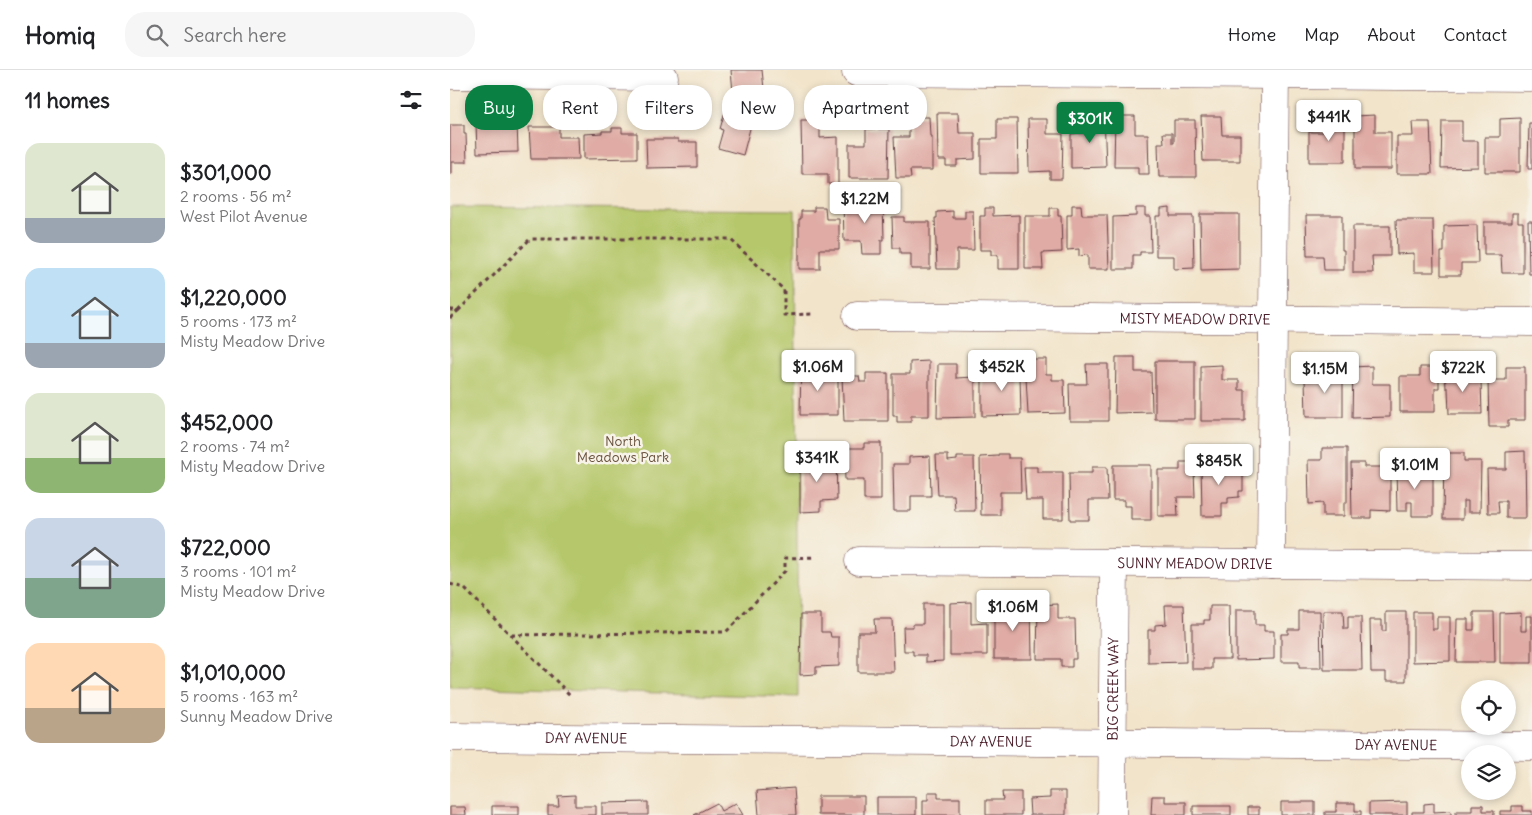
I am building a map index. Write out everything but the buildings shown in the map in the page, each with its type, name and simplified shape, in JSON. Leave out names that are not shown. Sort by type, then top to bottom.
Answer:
[{"type":"street","points":[[856,72],[1275,73],[1532,77]]},
{"type":"street","points":[[1271,564],[1275,73]]},
{"type":"street","points":[[450,75],[664,77]]},
{"type":"street","name":"MISTY MEADOW DRIVE","points":[[857,316],[1532,322]]},
{"type":"street","name":"SUNNY MEADOW DRIVE","points":[[859,561],[1532,566]]},
{"type":"street","name":"BIG CREEK WAY","points":[[1112,815],[1114,563]]},
{"type":"street","name":"DAY AVENUE","points":[[450,737],[1532,746]]},
{"type":"path","points":[[450,318],[530,239],[730,239],[784,290],[784,315],[814,314]]},
{"type":"path","points":[[450,310],[459,310]]},
{"type":"path","points":[[510,635],[726,632],[785,571],[785,558],[816,557]]},
{"type":"path","points":[[450,584],[464,588],[570,694]]},
{"type":"green space","name":"North Meadows Park","points":[[450,207],[795,210],[798,697],[450,687]]}]
